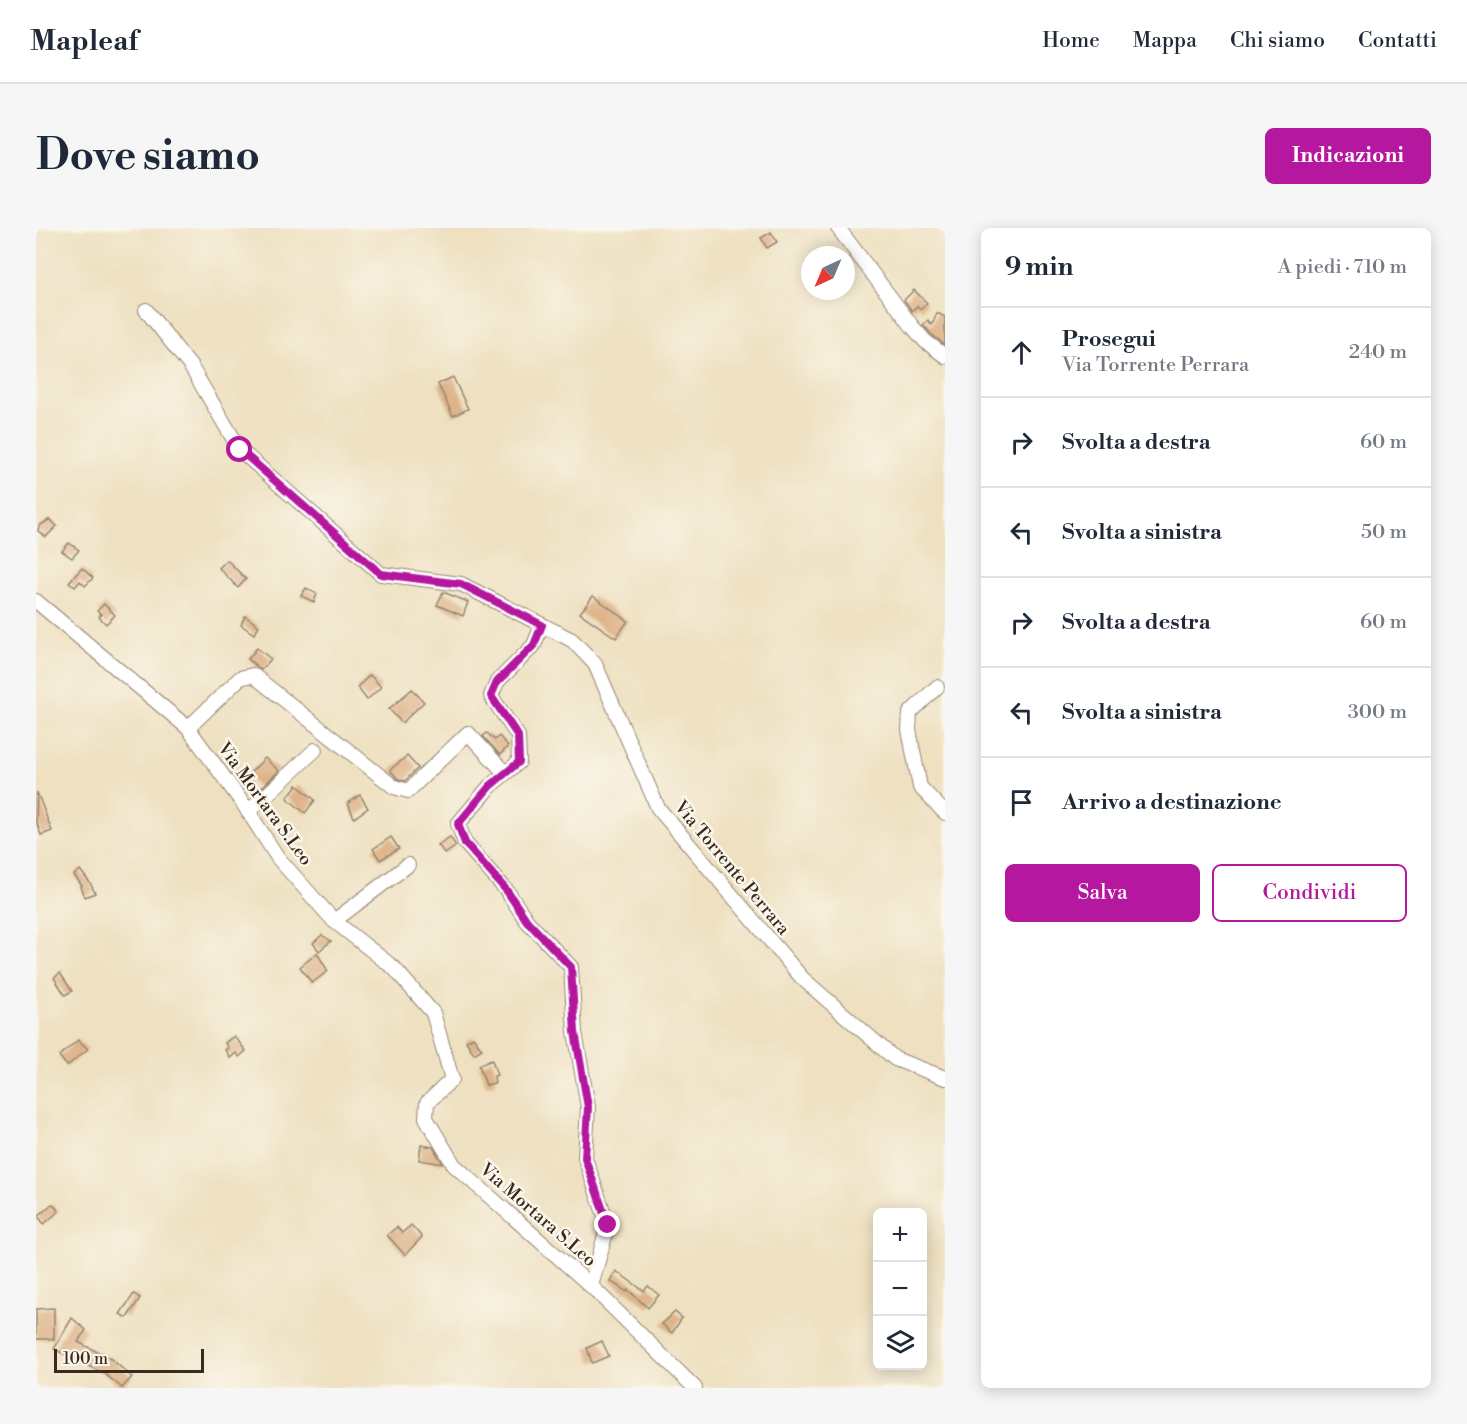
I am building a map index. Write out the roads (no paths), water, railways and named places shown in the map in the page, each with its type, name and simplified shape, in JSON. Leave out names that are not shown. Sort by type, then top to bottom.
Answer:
[{"type":"street","points":[[838,228],[912,326],[925,341],[945,356]]},
{"type":"street","name":"Via Torrente Perrara","points":[[146,310],[191,368],[240,450],[381,574],[461,584],[572,640],[595,664],[658,808],[802,978],[895,1059],[945,1078]]},
{"type":"street","name":"Via Mortara S.Leo","points":[[36,601],[188,728],[278,858],[334,921],[394,968],[433,1012],[452,1079],[427,1103],[426,1118],[454,1165],[591,1286],[695,1388]]},
{"type":"street","points":[[542,625],[534,645],[497,682],[491,696],[518,736],[519,762],[490,786],[458,824],[465,843],[507,891],[527,921],[571,967],[575,1032],[588,1107],[585,1158],[608,1225],[591,1286]]},
{"type":"street","points":[[188,728],[240,678],[253,675],[394,787],[408,791],[468,733],[505,773]]},
{"type":"street","points":[[937,687],[910,713],[909,730],[920,787],[945,813]]},
{"type":"street","points":[[248,812],[315,750]]},
{"type":"street","points":[[334,921],[408,865]]}]
